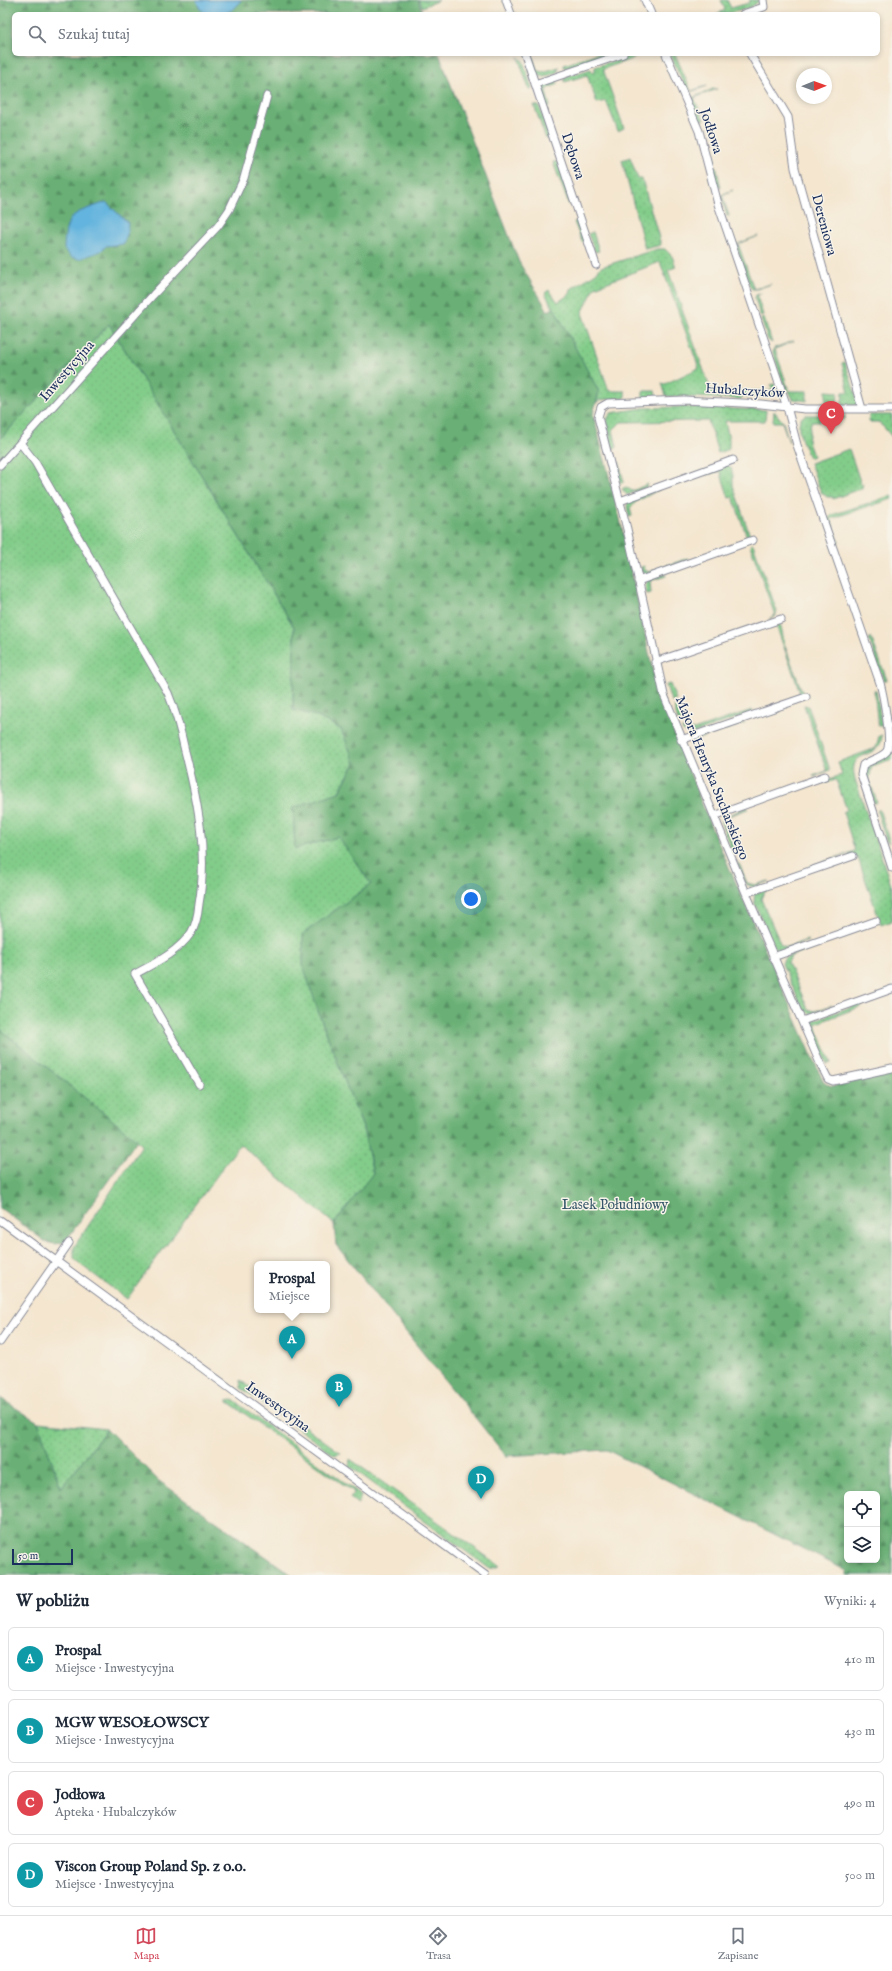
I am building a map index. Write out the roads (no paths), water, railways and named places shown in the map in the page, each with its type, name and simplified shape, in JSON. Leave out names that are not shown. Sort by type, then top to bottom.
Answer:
[{"type":"street","points":[[506,0],[510,12]]},
{"type":"street","points":[[645,0],[650,12]]},
{"type":"street","points":[[749,12],[764,7],[763,0]]},
{"type":"street","name":"Dębowa","points":[[526,56],[596,265]]},
{"type":"street","points":[[535,84],[617,56]]},
{"type":"street","name":"Jodłowa","points":[[667,56],[699,131],[718,204],[787,407],[797,445],[882,692],[887,727],[887,750],[863,765],[861,774],[892,868]]},
{"type":"street","name":"Dereniowa","points":[[751,56],[788,117],[795,168],[862,409]]},
{"type":"street","name":"Inwestycyjna","points":[[0,465],[21,444],[153,294],[201,246],[229,210],[244,178],[267,96]]},
{"type":"street","name":"Hubalczyków","points":[[600,410],[608,403],[684,400],[761,404],[787,407],[891,409]]},
{"type":"street","name":"Majora Henryka Sucharskiego","points":[[600,410],[598,417],[600,427],[620,501],[655,662],[664,695],[681,740],[773,957],[820,1063],[830,1081],[892,1068]]},
{"type":"street","points":[[21,444],[35,462],[168,694],[178,723],[192,779],[203,847],[202,891],[198,916],[192,931],[185,941],[168,955],[135,974],[199,1084]]},
{"type":"street","points":[[620,501],[733,460]]},
{"type":"street","points":[[638,580],[753,540]]},
{"type":"street","points":[[655,662],[781,619]]},
{"type":"street","points":[[681,740],[806,698]]},
{"type":"street","points":[[714,816],[825,776]]},
{"type":"street","points":[[746,893],[852,856]]},
{"type":"street","points":[[773,957],[876,921]]},
{"type":"street","points":[[802,1021],[892,989]]},
{"type":"street","name":"Inwestycyjna","points":[[0,1220],[485,1575]]},
{"type":"street","points":[[0,1342],[69,1243]]},
{"type":"water","points":[[196,0],[241,0],[238,5],[226,12],[204,12],[199,7]]},
{"type":"water","points":[[106,202],[128,223],[127,235],[123,244],[106,246],[101,251],[79,259],[71,257],[64,249],[65,236],[69,220],[79,212]]},
{"type":"place","name":"Jodłowa","points":[[831,434]]},
{"type":"place","name":"Prospal","points":[[292,1359]]},
{"type":"place","name":"MGW WESOŁOWSCY","points":[[339,1407]]},
{"type":"place","name":"Viscon Group Poland Sp. z o.o.","points":[[481,1499]]},
{"type":"park label","name":"Lasek Południowy","points":[[615,1205]]}]
